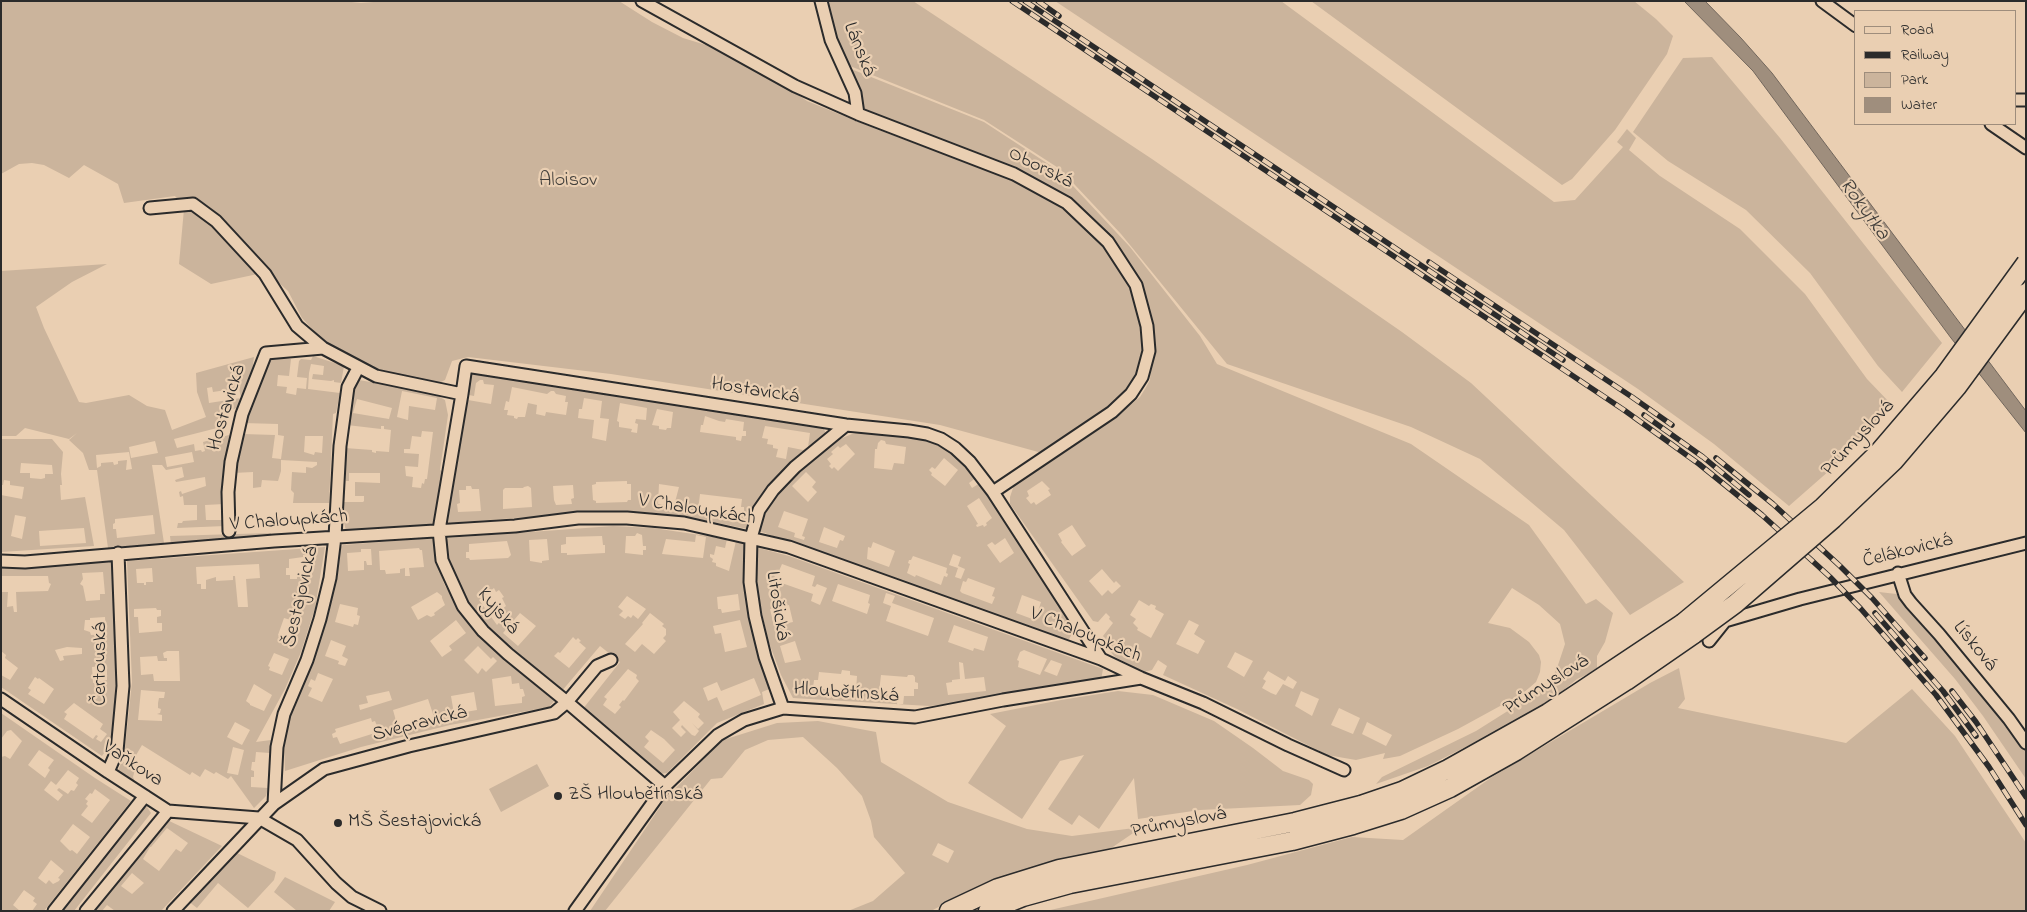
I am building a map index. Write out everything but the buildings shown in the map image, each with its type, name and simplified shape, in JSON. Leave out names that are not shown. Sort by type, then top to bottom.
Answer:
[{"type":"main road","name":"Průmyslová","points":[[949,911],[998,888],[1059,869],[1287,824],[1341,811],[1395,794],[1448,769],[1695,633],[1878,453],[1944,376],[2026,263]]},
{"type":"main road","name":"Průmyslová","points":[[988,911],[1023,897],[1070,884],[1323,834],[1369,821],[1407,807],[1458,784],[1508,755],[1626,680],[1695,633],[1735,604],[1826,525],[1894,461],[1957,387],[2026,293]]},
{"type":"street","name":"Oborská","points":[[642,1],[796,86],[858,114],[1014,174],[1067,202],[1108,242],[1136,285],[1147,326],[1149,351],[1142,377],[1131,394],[1112,412],[994,492]]},
{"type":"street","name":"Lánská","points":[[821,1],[831,40],[855,93],[858,114]]},
{"type":"street","points":[[1822,1],[1854,25]]},
{"type":"street","points":[[1992,125],[2026,148]]},
{"type":"street","points":[[150,208],[193,204],[216,221],[265,274],[297,326],[323,348],[376,376],[462,394]]},
{"type":"street","name":"Hostavická","points":[[229,531],[228,492],[231,462],[242,414],[266,353],[323,348]]},
{"type":"street","name":"Hostavická","points":[[462,394],[466,366],[846,425],[910,431],[941,439],[970,462],[994,492],[1100,659]]},
{"type":"street","name":"Šestajovická","points":[[274,804],[277,748],[284,714],[320,619],[330,578],[335,537],[340,446],[348,388],[358,368]]},
{"type":"street","name":"Kyjská","points":[[462,394],[440,530],[442,560],[463,606],[483,631],[508,654],[666,786]]},
{"type":"street","name":"Litošická","points":[[783,708],[765,656],[755,616],[750,582],[751,538],[759,510],[773,490],[795,467],[846,425]]},
{"type":"street","name":"V Chaloupkách","points":[[1,560],[24,562],[335,537],[514,526],[578,518],[627,518],[684,523],[789,547],[1100,659],[1203,703],[1344,770]]},
{"type":"street","name":"Čelákovická","points":[[1695,633],[1725,621],[1800,599],[2026,542]]},
{"type":"street","name":"Čertouská","points":[[108,772],[117,752],[123,686],[118,553]]},
{"type":"street","name":"Lísková","points":[[1898,573],[1905,595],[1911,603],[1939,634],[2026,743]]},
{"type":"street","name":"Svépravická","points":[[172,911],[259,818],[274,804],[324,769],[409,746],[554,713],[567,702],[597,666],[611,660]]},
{"type":"street","name":"Hloubětínská","points":[[575,911],[666,786],[718,735],[744,720],[783,708],[915,717],[1003,700],[1141,678]]},
{"type":"street","name":"Vaňkova","points":[[1,699],[168,811],[259,818]]},
{"type":"street","points":[[54,911],[145,796]]},
{"type":"street","points":[[86,911],[168,811]]},
{"type":"street","points":[[259,818],[297,840],[336,883],[352,897],[380,911]]},
{"type":"green space","name":"Aloisov","points":[[1,1],[342,1],[361,3],[386,1],[619,1],[652,22],[683,38],[706,45],[791,90],[807,101],[1005,177],[1044,196],[1057,205],[1079,222],[1100,243],[1126,274],[1139,312],[1144,353],[1138,374],[1129,389],[1115,405],[1042,453],[940,425],[611,374],[468,357],[452,361],[445,380],[437,384],[372,371],[328,346],[302,318],[288,291],[267,272],[211,284],[179,264],[184,209],[175,196],[124,203],[118,184],[84,165],[69,178],[44,165],[32,163],[19,164],[1,174]]},
{"type":"green space","points":[[825,1],[913,1],[1152,159],[1402,332],[1471,383],[1684,582],[1630,615],[1564,530],[1480,459],[1411,427],[1227,364],[1121,234],[1060,169],[984,120],[845,64]]},
{"type":"green space","points":[[1055,1],[1281,1],[1554,202],[1575,200],[1623,147],[1617,142],[1627,129],[1636,138],[1629,150],[1660,176],[1740,229],[1805,294],[1867,379],[1891,404],[1838,463],[1789,506],[1714,444],[1638,389]]},
{"type":"green space","points":[[1311,1],[1634,1],[1673,36],[1667,54],[1615,130],[1572,179],[1562,185]]},
{"type":"green space","points":[[1712,57],[1780,138],[1942,343],[1902,392],[1878,366],[1810,273],[1746,210],[1668,161],[1633,132],[1683,58]]},
{"type":"green space","points":[[851,69],[984,122],[1059,171],[1130,247],[1200,336],[1217,364],[1411,444],[1529,525],[1586,604],[1596,599],[1613,613],[1605,642],[1597,656],[1597,670],[1577,679],[1554,698],[1505,727],[1428,766],[1376,784],[1382,777],[1476,731],[1549,685],[1565,644],[1560,624],[1539,605],[1512,588],[1488,623],[1510,628],[1529,642],[1539,655],[1541,662],[1536,682],[1522,694],[1458,729],[1400,756],[1383,759],[1385,753],[1356,760],[1327,755],[1237,709],[1163,675],[1167,666],[1158,660],[1152,670],[1144,672],[1115,657],[1109,650],[1109,643],[1103,636],[1113,623],[1109,619],[1110,617],[1106,613],[1098,622],[1093,621],[1010,504],[1010,497],[1014,485],[1023,477],[1117,416],[1140,397],[1145,389],[1150,380],[1151,364],[1148,311],[1142,284],[1125,259],[1072,203],[862,111]],"holes":[[[1042,481],[1050,489],[1048,490],[1051,495],[1036,505],[1034,502],[1031,504],[1026,498],[1029,496],[1027,491]],[[1072,525],[1086,546],[1072,556],[1058,534]],[[1102,569],[1114,583],[1116,581],[1121,586],[1112,594],[1108,590],[1102,596],[1089,581]],[[1139,600],[1149,606],[1151,604],[1156,606],[1155,609],[1164,614],[1151,638],[1137,630],[1138,628],[1133,623],[1136,619],[1130,615]],[[1189,620],[1199,625],[1194,634],[1205,641],[1198,654],[1176,644]],[[1235,652],[1253,661],[1244,677],[1227,667]],[[1268,671],[1285,681],[1288,676],[1297,682],[1293,689],[1283,684],[1276,695],[1262,688],[1266,681],[1263,679]],[[1301,691],[1319,699],[1312,716],[1295,706]],[[1339,708],[1360,718],[1353,734],[1331,725]],[[1367,722],[1392,735],[1386,746],[1362,734]]]},
{"type":"green space","points":[[107,264],[72,282],[36,307],[79,402],[86,403],[129,395],[147,406],[165,410],[172,430],[206,417],[197,392],[196,373],[254,357],[249,394],[243,405],[219,416],[221,427],[174,439],[177,448],[194,444],[195,451],[201,450],[202,452],[205,451],[203,442],[229,435],[228,464],[225,464],[224,504],[205,505],[206,520],[225,520],[225,526],[177,528],[178,523],[183,521],[197,520],[197,505],[184,505],[183,496],[180,497],[179,492],[181,491],[182,494],[206,486],[205,477],[176,482],[175,480],[184,477],[182,467],[166,470],[162,465],[152,465],[164,543],[108,548],[97,470],[89,470],[83,453],[69,440],[77,433],[69,439],[25,428],[16,436],[1,436],[1,271]],"holes":[[[212,387],[213,392],[239,388],[241,398],[209,403],[207,388]],[[155,441],[158,453],[131,458],[129,447]],[[129,452],[132,469],[126,470],[127,460],[118,461],[118,464],[114,465],[113,462],[101,463],[101,466],[97,468],[96,455]],[[192,452],[194,462],[167,467],[165,457]],[[153,515],[155,534],[117,538],[116,529],[113,529],[113,524],[115,519]]]},
{"type":"green space","points":[[313,356],[344,366],[341,383],[334,382],[334,380],[312,379],[313,374],[323,375],[324,366],[311,364],[309,373],[308,389],[340,393],[336,413],[333,414],[329,503],[293,503],[294,493],[291,490],[292,472],[306,473],[306,467],[312,468],[317,465],[317,462],[281,460],[281,471],[278,481],[262,480],[261,487],[253,488],[253,472],[233,473],[243,434],[275,435],[272,458],[281,459],[284,436],[278,435],[278,424],[243,423],[268,357],[291,359],[289,376],[278,375],[277,386],[287,387],[286,393],[296,395],[297,388],[306,389],[307,378],[297,377],[299,361],[301,359],[311,360]],"holes":[[[305,436],[323,436],[322,453],[315,452],[314,455],[304,452]]]},
{"type":"green space","points":[[468,373],[821,424],[827,435],[783,471],[748,529],[687,517],[643,512],[584,513],[447,523]],"holes":[[[480,380],[483,380],[484,384],[494,385],[491,404],[468,400],[469,395],[474,396],[476,383]],[[512,387],[547,394],[554,391],[556,394],[566,396],[565,402],[568,402],[566,415],[546,412],[545,416],[536,414],[537,405],[528,403],[525,417],[518,417],[517,419],[514,416],[507,415],[508,410],[504,410],[506,401],[509,402]],[[584,398],[602,401],[600,418],[609,419],[606,441],[592,438],[594,420],[578,418],[579,409],[582,409]],[[620,403],[647,408],[646,420],[636,419],[635,423],[638,424],[637,433],[631,432],[632,429],[619,427],[619,422],[617,421]],[[657,409],[673,412],[671,428],[666,430],[659,429],[659,426],[652,425]],[[705,416],[725,422],[726,419],[744,422],[743,431],[746,431],[746,436],[742,436],[741,441],[736,440],[736,437],[700,432]],[[765,426],[810,433],[808,447],[803,450],[788,447],[786,459],[776,457],[778,449],[773,448],[773,445],[767,444],[768,439],[762,438]],[[627,481],[627,484],[631,484],[631,500],[627,502],[596,503],[593,500],[592,485],[596,484],[596,482]],[[659,484],[679,487],[674,506],[658,504]],[[573,485],[574,498],[571,499],[572,504],[556,505],[553,486]],[[466,486],[471,486],[472,489],[479,489],[481,511],[458,512],[457,504],[460,503],[459,490],[466,490]],[[528,486],[531,488],[532,507],[503,509],[503,490],[505,488],[523,488]],[[700,494],[742,499],[741,507],[744,507],[744,511],[741,511],[740,516],[698,511]]]},
{"type":"green space","points":[[359,380],[433,393],[445,400],[448,415],[440,470],[444,472],[437,520],[430,527],[346,531],[343,518],[344,502],[364,501],[364,496],[355,496],[355,482],[380,483],[380,473],[349,473],[349,481],[346,481],[345,448],[372,450],[372,452],[376,453],[376,451],[389,452],[391,430],[384,429],[384,426],[381,426],[381,429],[347,425],[349,391],[355,382]],"holes":[[[402,391],[437,398],[435,410],[409,406],[408,420],[397,417]],[[357,399],[392,408],[389,419],[353,413]],[[422,431],[433,432],[427,479],[425,479],[424,484],[422,483],[421,488],[412,487],[413,477],[406,476],[405,466],[418,467],[419,454],[404,453],[404,449],[410,449],[412,436],[421,437]]]},
{"type":"green space","points":[[870,432],[925,440],[948,450],[963,462],[977,477],[969,483],[972,488],[980,483],[1071,625],[1074,631],[1069,639],[1064,640],[759,531],[768,508],[776,496],[805,466],[840,439],[852,434]],"holes":[[[881,440],[885,441],[886,444],[906,447],[904,464],[894,463],[892,470],[874,468],[875,449],[877,449],[878,443]],[[846,444],[855,454],[838,471],[834,467],[832,469],[829,466],[831,464],[827,459],[833,454],[831,452],[838,446],[840,448]],[[944,458],[958,470],[945,486],[931,475],[932,473],[929,470],[932,467],[935,469]],[[806,472],[816,482],[812,487],[817,492],[808,502],[792,486]],[[979,498],[992,518],[984,527],[983,525],[977,527],[976,525],[978,524],[967,506]],[[784,511],[808,519],[802,536],[805,537],[804,540],[794,537],[795,533],[778,527]],[[824,527],[845,536],[843,541],[840,540],[837,548],[819,542]],[[1005,538],[1014,553],[1000,563],[987,545],[992,542],[995,545]],[[873,542],[895,551],[889,567],[867,559],[868,547],[871,548]],[[953,554],[961,557],[958,566],[965,569],[961,579],[955,577],[958,568],[949,565]],[[913,556],[947,568],[947,577],[944,576],[941,585],[916,575],[915,577],[907,573],[910,564],[908,563]],[[968,578],[995,588],[992,596],[995,597],[992,604],[960,591],[963,581],[966,582]],[[1022,595],[1041,602],[1035,620],[1016,613]]]},
{"type":"green space","points":[[1,439],[52,439],[63,452],[62,485],[60,485],[61,500],[85,497],[94,546],[1,552],[1,495],[22,499],[24,487],[10,485],[10,481],[4,480],[3,485],[1,485]],"holes":[[[21,463],[52,465],[53,474],[45,474],[45,478],[41,479],[30,478],[30,473],[20,473]],[[15,515],[26,517],[22,539],[11,536]],[[84,528],[86,543],[40,546],[39,531]]]},
{"type":"green space","points":[[613,526],[653,528],[727,539],[725,548],[716,546],[714,555],[710,554],[710,557],[713,559],[712,562],[716,563],[716,566],[729,571],[736,541],[745,543],[746,593],[774,687],[762,692],[764,704],[717,723],[667,773],[660,774],[582,710],[620,662],[600,646],[561,692],[519,657],[492,631],[465,597],[449,565],[444,545],[448,538]],"holes":[[[637,533],[642,535],[643,546],[646,546],[646,550],[643,550],[643,555],[625,553],[626,536],[635,536]],[[696,535],[706,537],[703,558],[662,554],[666,539],[695,542]],[[602,536],[605,553],[567,555],[567,553],[561,553],[561,545],[566,544],[566,537]],[[547,539],[549,560],[542,561],[542,563],[530,561],[529,540]],[[507,541],[511,555],[508,558],[470,560],[466,558],[466,552],[469,552],[469,544]],[[494,588],[496,592],[499,590],[504,597],[502,598],[506,606],[501,610],[504,617],[497,625],[479,600]],[[738,594],[740,610],[722,613],[721,609],[718,609],[717,597]],[[627,596],[646,609],[638,619],[633,615],[631,618],[628,616],[625,619],[619,615],[623,611],[618,607]],[[520,613],[536,626],[518,646],[503,633]],[[650,613],[664,624],[662,626],[666,629],[666,635],[663,638],[666,641],[654,654],[642,644],[635,652],[625,644]],[[740,620],[747,647],[725,652],[721,633],[715,634],[713,626]],[[573,637],[576,640],[578,638],[581,641],[579,642],[586,648],[569,668],[554,656],[558,652],[560,653]],[[628,669],[637,675],[636,678],[639,681],[619,705],[621,707],[615,714],[603,705],[607,699],[604,697]],[[754,678],[761,695],[723,711],[717,697],[708,701],[703,688],[717,682],[721,691]],[[684,701],[700,714],[698,717],[704,723],[698,729],[692,723],[699,731],[695,736],[682,725],[681,727],[686,732],[681,737],[672,728],[680,720],[673,712]],[[651,730],[675,750],[663,763],[644,747],[649,741],[645,737]]]},
{"type":"green space","points":[[271,533],[271,538],[171,545],[170,536]]},
{"type":"green space","points":[[433,538],[437,564],[445,586],[459,608],[479,634],[503,658],[554,701],[549,707],[450,725],[361,747],[285,771],[284,744],[287,727],[292,710],[314,660],[324,629],[333,592],[339,549],[343,545]],"holes":[[[419,548],[422,550],[424,567],[409,568],[410,576],[405,576],[405,568],[400,569],[400,573],[386,574],[385,570],[380,570],[379,551]],[[361,549],[371,549],[372,565],[367,565],[366,561],[364,561],[364,570],[348,571],[347,553],[361,552]],[[437,592],[442,596],[445,605],[434,613],[435,615],[431,617],[427,615],[418,620],[411,607]],[[340,604],[358,608],[357,615],[360,616],[358,625],[354,624],[353,627],[335,622]],[[456,620],[466,633],[449,646],[452,650],[442,657],[430,641]],[[331,640],[346,646],[342,656],[348,659],[345,666],[338,664],[339,661],[325,656]],[[478,646],[491,659],[493,657],[497,661],[486,672],[482,668],[478,674],[464,660]],[[318,673],[333,679],[322,702],[308,696],[312,688],[308,686],[311,679],[315,681]],[[511,676],[512,684],[519,683],[520,689],[523,689],[525,696],[522,697],[522,703],[495,706],[492,679]],[[389,691],[392,700],[360,710],[359,705],[368,703],[366,696]],[[474,692],[477,710],[454,714],[451,696]],[[428,699],[434,717],[398,728],[393,710]],[[371,718],[372,722],[375,721],[377,726],[374,727],[375,733],[340,744],[337,737],[333,738],[332,734],[336,732],[335,729]]]},
{"type":"green space","points":[[325,547],[315,608],[301,652],[285,689],[256,742],[271,740],[270,753],[256,752],[255,762],[252,762],[251,770],[254,771],[254,777],[251,777],[251,787],[268,788],[266,796],[254,808],[231,776],[228,779],[216,772],[214,774],[205,769],[200,777],[192,772],[190,775],[142,745],[132,762],[124,757],[132,682],[127,561]],"holes":[[[311,554],[312,575],[297,576],[297,579],[290,579],[290,575],[286,575],[286,568],[289,568],[289,559]],[[259,564],[260,578],[246,579],[248,607],[238,607],[235,576],[233,576],[233,580],[216,581],[216,577],[206,580],[206,589],[201,589],[201,584],[197,584],[196,567]],[[152,568],[153,582],[146,582],[146,585],[144,583],[137,583],[136,569]],[[156,608],[161,610],[161,616],[157,617],[157,623],[162,623],[162,631],[139,633],[138,617],[134,617],[134,609]],[[284,618],[301,623],[295,641],[278,635]],[[179,651],[180,681],[154,681],[153,674],[141,675],[140,657],[157,656],[158,661],[167,661],[167,658],[164,658],[163,653]],[[274,653],[289,659],[282,675],[269,670],[270,667],[268,666]],[[254,684],[272,695],[264,711],[250,705],[246,701]],[[141,690],[165,692],[164,698],[159,698],[158,703],[158,708],[161,709],[160,713],[157,714],[162,715],[162,721],[138,720]],[[235,722],[250,730],[242,745],[227,737]],[[233,747],[244,750],[238,775],[227,773]]]},
{"type":"green space","points":[[755,547],[789,556],[1103,669],[1101,680],[968,702],[929,706],[903,704],[904,696],[914,696],[914,689],[918,689],[918,683],[915,682],[913,675],[908,675],[907,677],[881,675],[879,693],[898,695],[897,704],[793,698],[781,675],[768,640],[759,600]],"holes":[[[782,564],[815,576],[812,586],[815,587],[817,584],[827,588],[820,605],[811,601],[813,594],[776,581],[777,578],[774,576],[776,570],[779,571]],[[838,584],[870,595],[867,614],[832,601]],[[886,593],[895,596],[892,603],[934,618],[928,636],[886,621],[891,606],[883,603]],[[789,605],[793,622],[774,626],[770,609]],[[954,625],[988,637],[984,651],[974,648],[973,651],[948,642]],[[795,641],[801,660],[785,663],[780,646]],[[1024,650],[1047,659],[1040,675],[1018,667],[1019,661],[1017,660],[1020,652]],[[1051,660],[1062,664],[1057,676],[1044,671]],[[959,662],[963,663],[965,679],[984,677],[986,691],[948,695],[946,683],[960,679]],[[842,670],[850,671],[850,675],[857,676],[856,692],[813,688],[814,680],[818,680],[819,672],[841,674]]]},
{"type":"green space","points":[[112,562],[116,686],[113,740],[102,756],[1,687],[1,675],[10,680],[18,668],[5,658],[6,655],[1,651],[1,592],[8,592],[7,607],[13,606],[14,612],[17,612],[16,592],[48,591],[51,584],[49,583],[48,576],[1,576],[1,567]],"holes":[[[103,572],[105,594],[100,594],[100,600],[86,601],[83,586],[80,584],[83,579],[82,573]],[[105,617],[106,634],[91,635],[90,632],[84,630],[85,620],[90,620],[90,618]],[[67,647],[82,648],[82,654],[63,656],[64,660],[60,661],[55,650]],[[107,666],[107,680],[93,683],[92,667]],[[35,677],[54,689],[44,704],[28,694],[31,690],[28,688]],[[74,703],[103,724],[100,729],[107,734],[101,742],[96,739],[98,736],[96,735],[93,739],[64,719],[67,714],[64,712]]]},
{"type":"green space","points":[[1879,592],[1905,595],[1939,634],[2026,751],[2026,779],[1955,679]]},
{"type":"green space","points":[[1679,668],[1685,699],[1678,708],[1846,743],[1912,689],[1955,736],[2026,843],[2026,911],[1046,911],[1247,865],[1352,837],[1403,840],[1492,777],[1650,683]]},
{"type":"green space","points":[[1118,691],[1153,695],[1214,721],[1283,771],[1309,780],[1313,784],[1311,795],[1300,805],[1200,810],[1138,819],[1134,778],[1099,829],[1079,815],[1072,825],[1048,809],[1084,755],[1060,761],[1022,819],[968,783],[1006,726],[990,714]]},
{"type":"green space","points":[[1,713],[131,801],[44,911],[32,911],[37,904],[33,901],[35,898],[24,890],[13,905],[20,911],[1,911],[1,757],[5,756],[10,759],[22,741],[11,730],[7,731],[1,739]],"holes":[[[39,750],[54,760],[48,768],[50,770],[45,778],[28,765]],[[68,770],[79,778],[76,783],[78,785],[74,791],[71,790],[68,794],[59,788],[57,790],[63,795],[58,801],[44,790],[51,781],[56,785]],[[95,789],[110,800],[92,823],[81,815],[88,806],[86,804],[88,801],[85,799],[90,793],[92,794]],[[73,824],[90,837],[77,854],[72,850],[70,851],[60,841]],[[51,860],[64,871],[58,878],[60,879],[59,881],[53,884],[49,880],[46,884],[38,878]]]},
{"type":"green space","points":[[818,721],[876,732],[881,762],[948,802],[1027,829],[1072,836],[1142,827],[1104,853],[982,884],[931,911],[848,911],[873,901],[905,873],[874,837],[871,821],[862,796],[837,768],[803,737],[768,740],[745,750],[722,778],[711,779],[605,911],[590,911],[666,798],[723,740],[777,723]],"holes":[[[938,843],[954,851],[948,863],[932,855]]]},
{"type":"green space","points":[[122,761],[135,769],[133,777],[136,784],[117,773]]},
{"type":"green space","points":[[537,764],[549,786],[501,812],[489,789]]},
{"type":"green space","points":[[147,807],[151,813],[74,911],[60,911],[141,808]]},
{"type":"green space","points":[[165,819],[222,846],[161,911],[115,911],[107,905],[102,911],[91,911]],"holes":[[[167,828],[188,843],[181,852],[176,849],[159,871],[143,859],[150,847]],[[132,873],[144,883],[132,894],[121,886]]]},
{"type":"green space","points":[[233,851],[276,872],[274,880],[248,908],[218,883],[197,908],[188,901]]},
{"type":"green space","points":[[285,877],[335,902],[329,911],[297,911],[274,892]]},
{"type":"water","name":"Rokytka","points":[[1684,1],[1705,1],[1772,73],[2026,411],[2026,433],[1951,338],[1753,71]]},
{"type":"railway","points":[[1012,1],[1624,410],[1699,464],[1762,515],[1830,577],[1861,609],[1936,695],[1989,767],[2026,825]]},
{"type":"railway","points":[[1025,1],[1563,360]]},
{"type":"railway","points":[[1038,1],[1059,16]]},
{"type":"railway","points":[[1429,262],[1672,425]]},
{"type":"railway","points":[[1644,415],[1703,457],[1749,495]]},
{"type":"railway","points":[[1716,458],[1773,504],[1840,566],[1872,598],[1925,658]]},
{"type":"railway","points":[[1875,613],[1943,691],[1976,736]]},
{"type":"railway","points":[[1952,691],[1976,722],[2026,797]]},
{"type":"place","name":"ZŠ Hloubětínská","points":[[558,796]]},
{"type":"place","name":"MŠ Šestajovická","points":[[338,823]]}]
